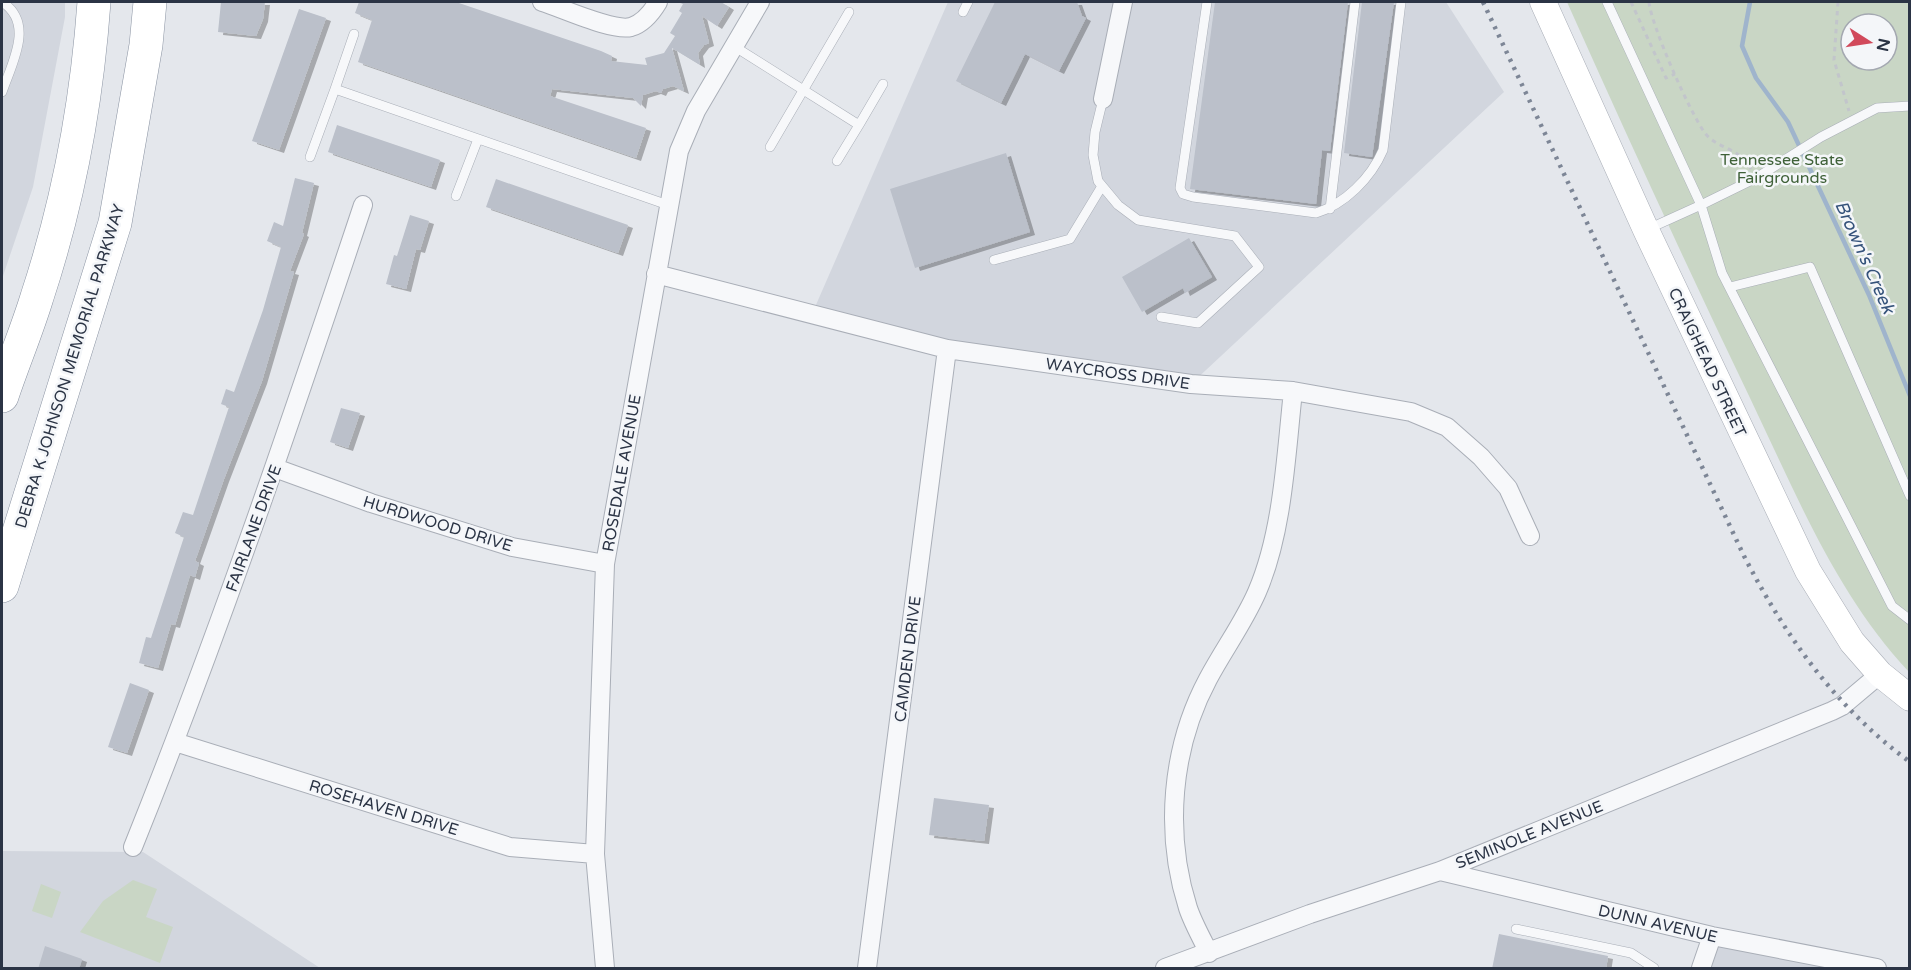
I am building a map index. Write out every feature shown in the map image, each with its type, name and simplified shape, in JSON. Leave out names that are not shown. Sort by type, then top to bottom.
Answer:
[{"type":"highway","points":[[2,396],[38,297],[55,231],[83,100],[94,2]]},
{"type":"highway","name":"DEBRA K JOHNSON MEMORIAL PARKWAY","points":[[2,586],[116,223],[146,45],[150,2]]},
{"type":"street","points":[[542,2],[621,27],[632,27],[643,21],[658,2]]},
{"type":"street","name":"ROSEDALE AVENUE","points":[[605,969],[595,854],[605,564],[668,205],[686,132],[732,45],[760,2]]},
{"type":"street","points":[[1103,99],[1123,2]]},
{"type":"street","name":"CRAIGHEAD STREET","points":[[1543,2],[1646,230],[1808,571],[1852,642],[1880,674],[1910,698]]},
{"type":"street","name":"FAIRLANE DRIVE","points":[[133,847],[175,742],[275,468],[363,205]]},
{"type":"street","name":"WAYCROSS DRIVE","points":[[656,274],[947,349],[1191,384],[1293,391],[1411,412],[1447,428],[1481,457],[1508,488],[1530,536]]},
{"type":"street","name":"CAMDEN DRIVE","points":[[867,969],[947,349]]},
{"type":"street","points":[[1209,953],[1188,909],[1175,847],[1175,782],[1184,735],[1207,680],[1258,591],[1272,540],[1283,486],[1293,391]]},
{"type":"street","name":"HURDWOOD DRIVE","points":[[275,468],[371,503],[512,547],[605,564]]},
{"type":"street","name":"SEMINOLE AVENUE","points":[[1165,969],[1310,914],[1440,871],[1832,711],[1842,706],[1880,674]]},
{"type":"street","name":"ROSEHAVEN DRIVE","points":[[175,742],[510,847],[595,854]]},
{"type":"street","name":"DUNN AVENUE","points":[[1440,871],[1712,936],[1877,969]]},
{"type":"street","points":[[1701,969],[1712,936]]},
{"type":"lane","points":[[2,2],[14,15],[20,38],[2,92]]},
{"type":"lane","points":[[963,12],[968,2]]},
{"type":"lane","points":[[1206,2],[1180,188],[1184,194],[1300,213],[1316,213],[1330,209],[1353,191],[1377,165],[1383,150],[1401,2]]},
{"type":"lane","points":[[1330,209],[1355,2]]},
{"type":"lane","points":[[1607,2],[1701,205],[1722,273],[1892,606],[1910,620]]},
{"type":"lane","points":[[770,147],[849,12]]},
{"type":"lane","points":[[310,157],[354,34]]},
{"type":"lane","points":[[732,45],[859,125]]},
{"type":"lane","points":[[837,161],[883,84]]},
{"type":"lane","points":[[335,89],[668,205]]},
{"type":"lane","points":[[1103,99],[1095,132],[1093,155],[1098,181],[1118,205],[1138,219],[1235,236],[1259,267],[1198,323],[1161,317]]},
{"type":"lane","points":[[1646,230],[1756,178],[1821,137],[1877,108],[1910,106]]},
{"type":"lane","points":[[456,196],[478,139]]},
{"type":"lane","points":[[994,260],[1070,239],[1102,186]]},
{"type":"lane","points":[[1730,286],[1810,267],[1910,496]]},
{"type":"lane","points":[[1516,928],[1631,953],[1654,969]]},
{"type":"path","points":[[1631,2],[1666,78],[1675,74]]},
{"type":"path","points":[[1649,2],[1657,31],[1675,74],[1705,134],[1746,160],[1756,178]]},
{"type":"path","points":[[1838,2],[1834,30],[1834,60],[1853,120]]},
{"type":"shaded area","points":[[2,2],[65,2],[65,17],[33,187],[2,279]]},
{"type":"shaded area","points":[[948,2],[1446,2],[1504,92],[1191,384],[947,349],[812,314]]},
{"type":"shaded area","points":[[2,851],[143,852],[320,968],[2,968]]},
{"type":"shaded area","points":[[1712,936],[1877,968],[1701,968]]},
{"type":"green space","name":"Tennessee State Fairgrounds","points":[[1567,2],[1909,2],[1909,672],[1860,610],[1819,542],[1657,200]]},
{"type":"green space","points":[[133,880],[157,889],[146,917],[173,927],[160,963],[80,932],[103,901]]},
{"type":"green space","points":[[41,884],[61,892],[52,918],[32,911]]},
{"type":"building","points":[[221,2],[265,2],[263,19],[256,36],[218,32]]},
{"type":"building","points":[[359,2],[456,2],[601,51],[612,56],[611,61],[647,65],[645,58],[664,53],[675,36],[670,33],[682,13],[679,11],[683,4],[678,2],[721,2],[729,7],[717,26],[702,16],[709,43],[704,45],[698,53],[700,65],[672,48],[684,91],[673,86],[663,89],[661,93],[656,91],[643,95],[641,106],[633,98],[552,89],[550,96],[646,128],[636,158],[358,62],[372,20],[355,13]]},
{"type":"building","points":[[995,2],[1077,2],[1082,16],[1086,18],[1059,71],[1025,54],[1001,103],[956,81]]},
{"type":"building","points":[[1215,2],[1348,2],[1330,151],[1322,150],[1316,204],[1190,189]]},
{"type":"building","points":[[1362,2],[1394,2],[1372,157],[1344,153]]},
{"type":"building","points":[[299,9],[326,18],[279,150],[252,141]]},
{"type":"building","points":[[337,125],[440,160],[431,187],[328,152]]},
{"type":"building","points":[[1006,153],[1030,232],[915,268],[890,189]]},
{"type":"building","points":[[295,178],[314,183],[302,233],[304,234],[290,271],[294,272],[262,381],[195,561],[199,563],[195,577],[190,575],[175,625],[171,624],[158,668],[139,663],[146,637],[151,638],[184,537],[175,533],[183,512],[193,515],[229,407],[221,404],[226,389],[234,392],[263,310],[281,247],[267,241],[274,222],[283,226]]},
{"type":"building","points":[[496,179],[628,225],[618,253],[486,207]]},
{"type":"building","points":[[410,215],[429,221],[420,250],[416,249],[406,289],[386,284],[394,255],[397,256]]},
{"type":"building","points":[[1189,238],[1212,277],[1185,293],[1183,288],[1142,312],[1122,277]]},
{"type":"building","points":[[341,408],[360,413],[348,448],[330,442]]},
{"type":"building","points":[[130,683],[149,690],[127,753],[108,747]]},
{"type":"building","points":[[934,798],[989,805],[984,841],[929,835]]},
{"type":"building","points":[[1499,934],[1608,956],[1606,969],[1492,969]]},
{"type":"building","points":[[45,946],[82,959],[79,969],[38,969]]},
{"type":"waterway","name":"Brown's Creek","points":[[1750,2],[1742,46],[1756,78],[1788,122],[1869,295],[1910,396]]},
{"type":"railway","points":[[1483,2],[1760,586],[1795,642],[1836,694],[1883,741],[1910,762]]}]
